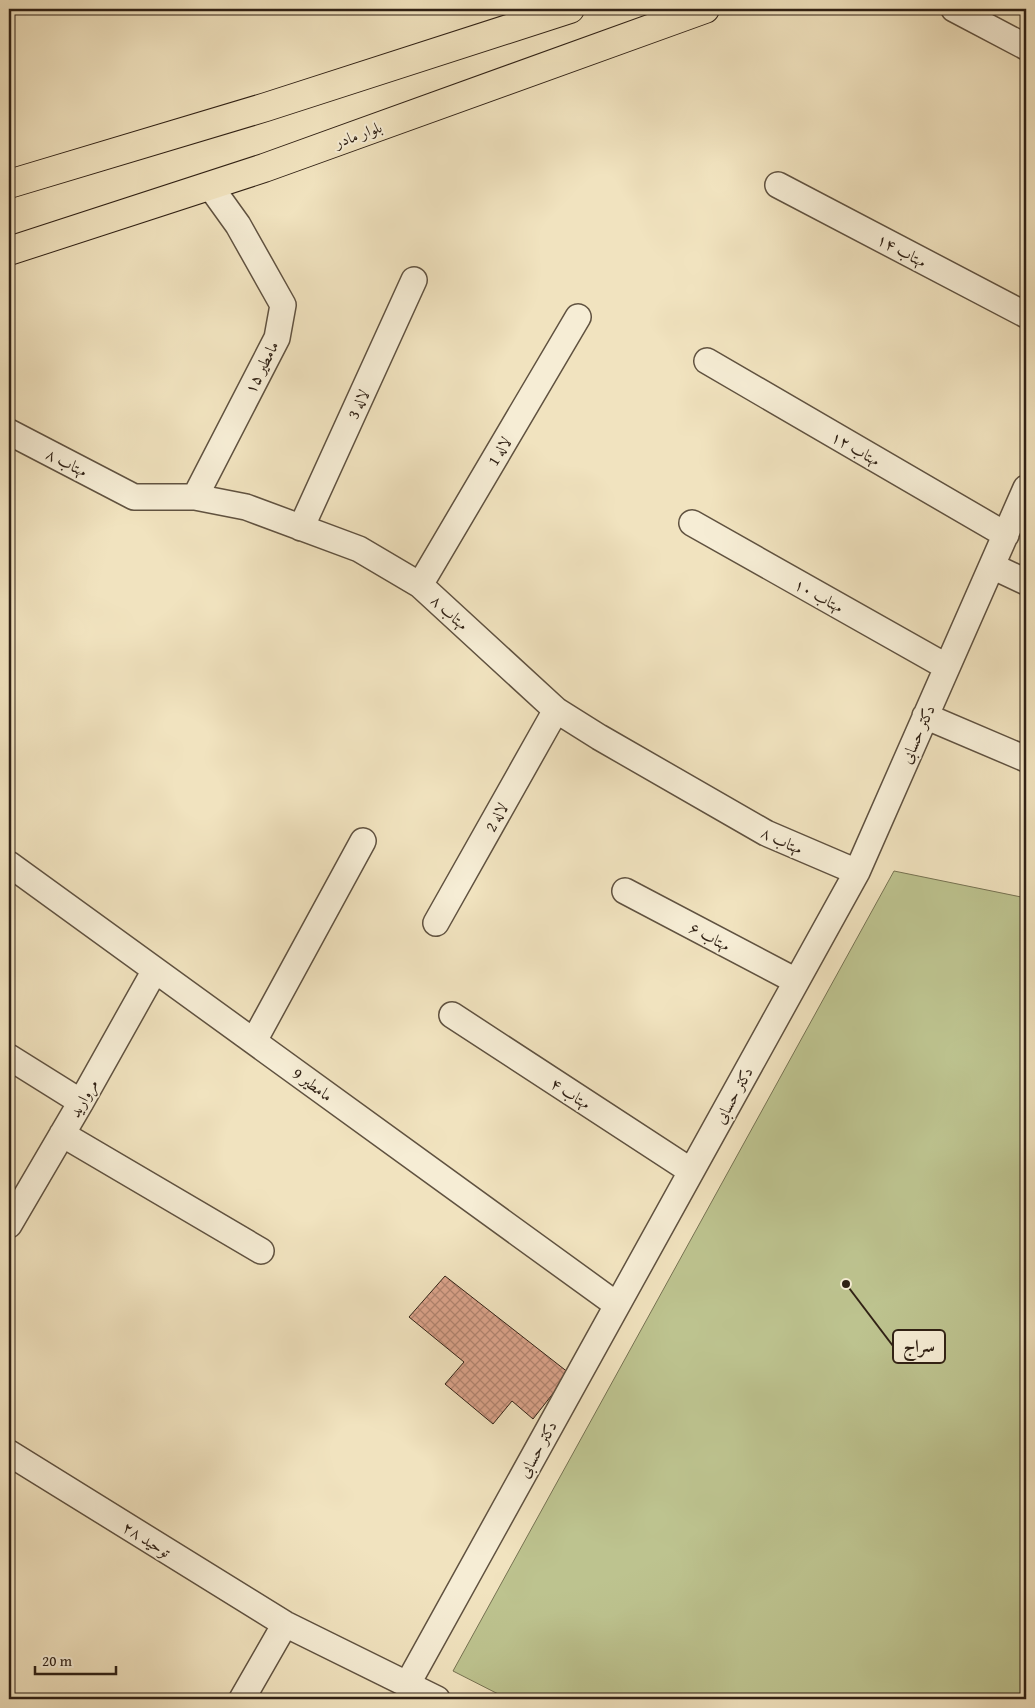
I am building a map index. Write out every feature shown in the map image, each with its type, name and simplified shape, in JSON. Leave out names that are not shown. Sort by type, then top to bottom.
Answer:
[{"type":"main road","points":[[9,184],[266,107],[570,9]]},
{"type":"main road","name":"بلوار مادر","points":[[9,251],[210,186],[705,9]]},
{"type":"street","points":[[954,9],[1026,47]]},
{"type":"street","name":"مهتاب ۱۴","points":[[778,185],[1026,315]]},
{"type":"street","name":"مامطیر ۱۵","points":[[194,497],[277,338],[283,305],[238,225],[210,186]]},
{"type":"street","name":"لاله 3","points":[[301,528],[414,280]]},
{"type":"street","name":"لاله 1","points":[[420,585],[578,317]]},
{"type":"street","name":"مهتاب ۱۲","points":[[707,361],[1006,535]]},
{"type":"street","name":"مهتاب ۸","points":[[9,432],[134,497],[194,497],[246,507],[359,549],[420,585],[556,710],[599,737],[766,833],[856,872]]},
{"type":"street","name":"دکتر حسابی","points":[[407,1685],[856,872],[1026,488]]},
{"type":"street","name":"مهتاب ۱۰","points":[[692,523],[947,667]]},
{"type":"street","points":[[992,566],[1026,582]]},
{"type":"street","name":"لاله 2","points":[[436,923],[556,710]]},
{"type":"street","points":[[925,716],[1026,759]]},
{"type":"street","points":[[254,1042],[363,841]]},
{"type":"street","name":"مامطیر 9","points":[[9,864],[617,1306]]},
{"type":"street","name":"مهتاب ۶","points":[[625,892],[796,981]]},
{"type":"street","name":"مروارید","points":[[9,1225],[155,970]]},
{"type":"street","name":"مهتاب ۴","points":[[452,1015],[691,1171]]},
{"type":"street","points":[[9,1058],[81,1102]]},
{"type":"street","points":[[62,1134],[261,1251]]},
{"type":"street","name":"توحید ۲۸","points":[[9,1453],[285,1624],[437,1699]]},
{"type":"street","points":[[242,1699],[285,1624]]},
{"type":"green space","points":[[894,871],[1026,898],[1026,1699],[508,1699],[453,1671]]},
{"type":"building","points":[[445,1276],[569,1373],[533,1419],[512,1401],[493,1424],[445,1384],[464,1362],[409,1317]]},
{"type":"place","name":"سراج","points":[[846,1284]]}]
